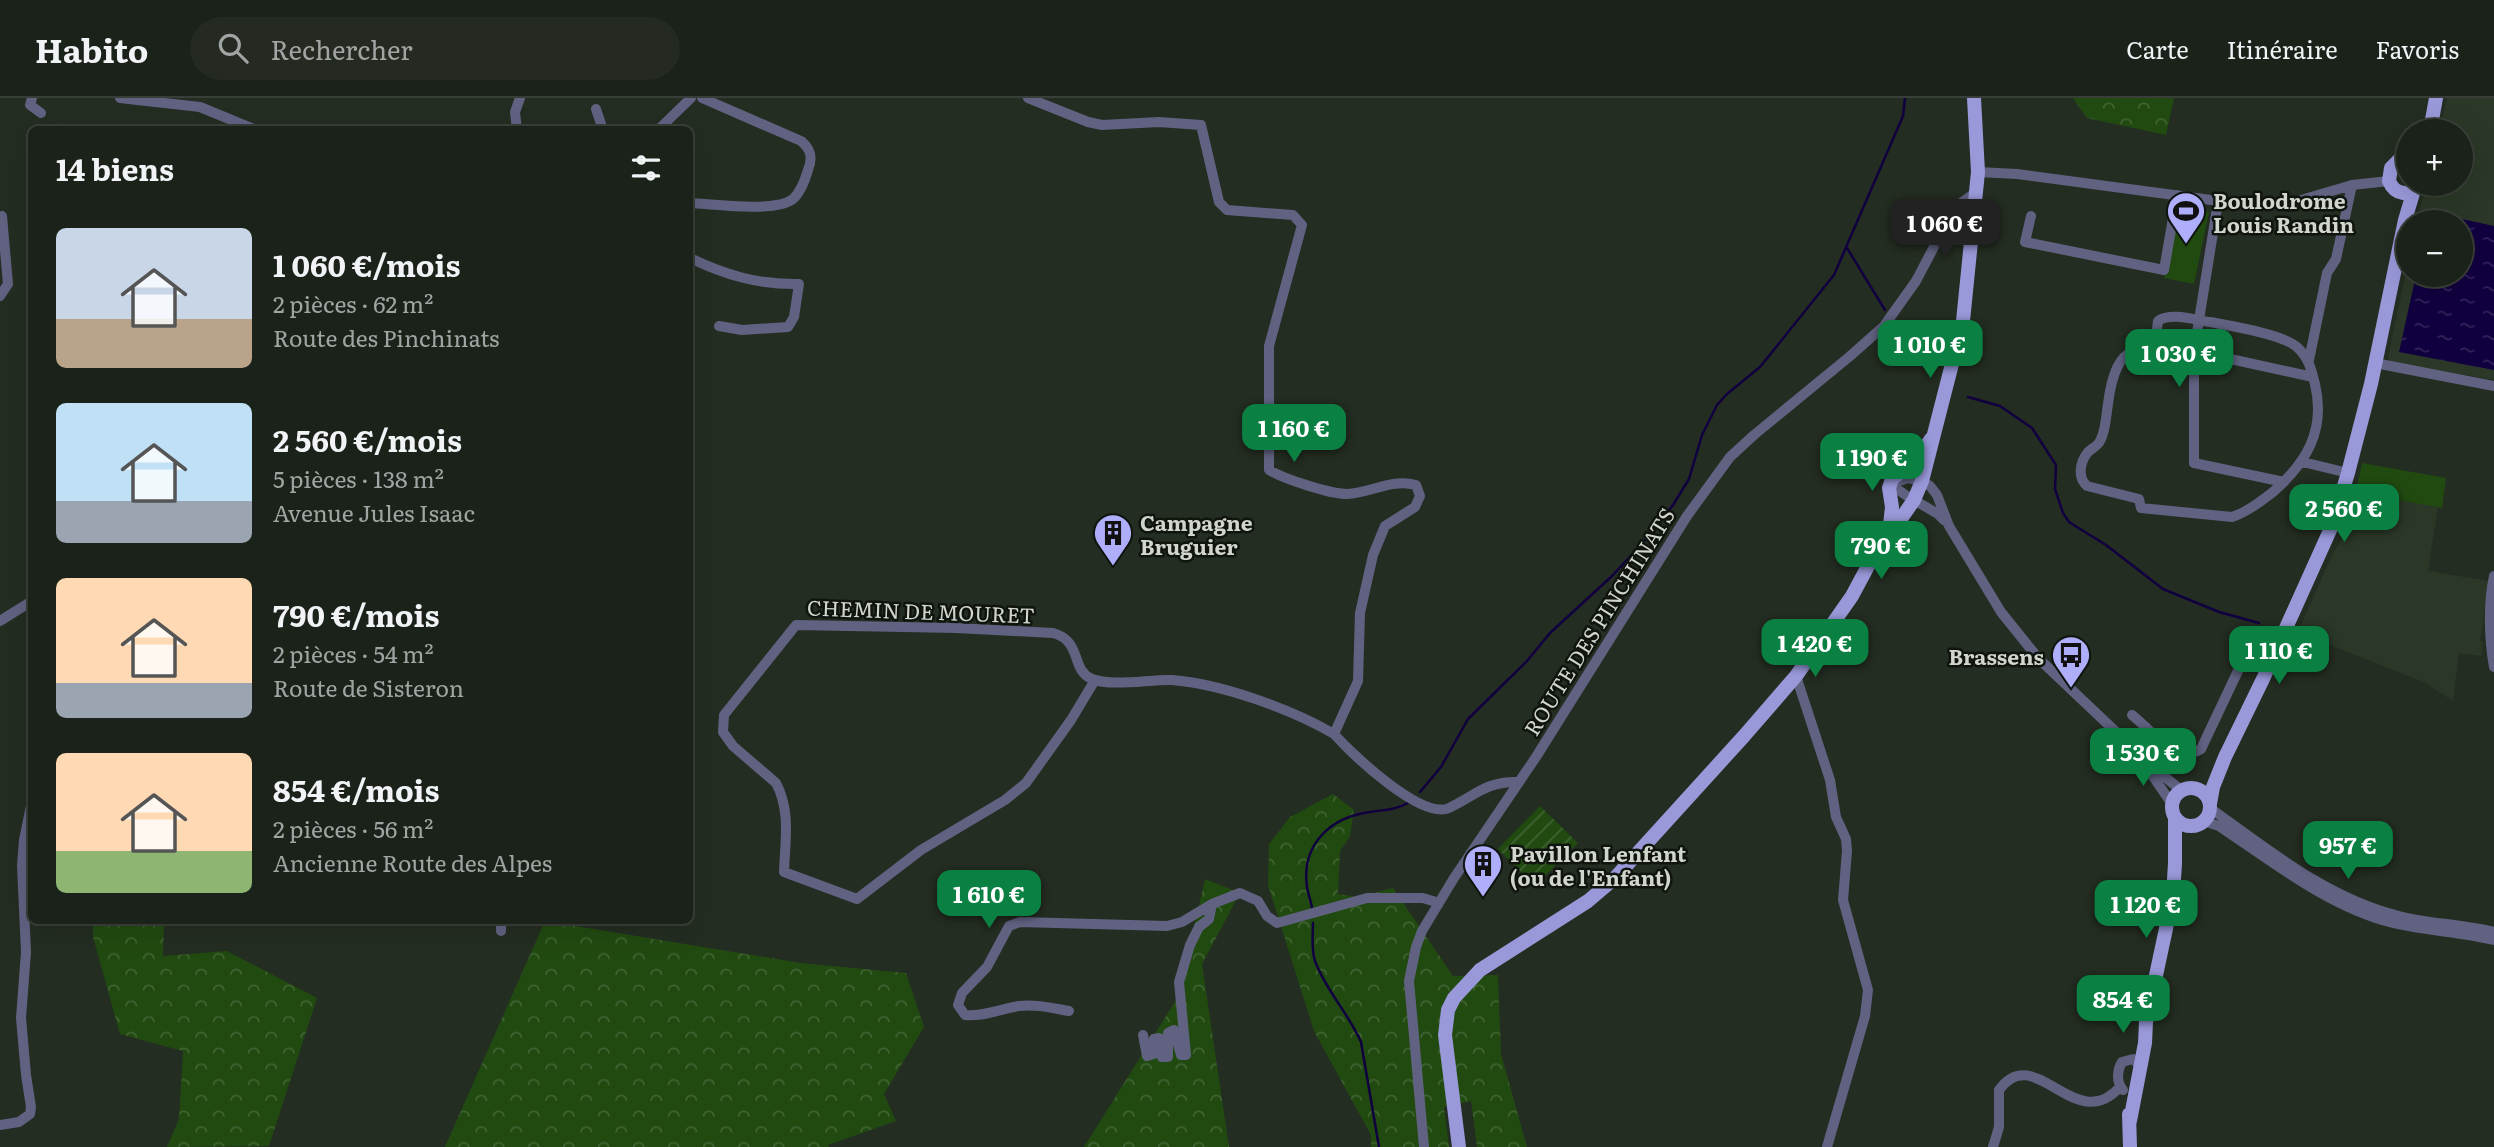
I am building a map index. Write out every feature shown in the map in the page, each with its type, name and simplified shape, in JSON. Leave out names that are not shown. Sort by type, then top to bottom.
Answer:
[{"type":"main road","points":[[1459,1147],[1445,1035],[1448,1010],[1454,998],[1480,970],[1588,901],[1615,878],[1796,676],[1852,597],[1880,548],[1904,516],[1912,498],[1926,484],[1931,439],[1963,321],[1978,172],[1974,98]]},
{"type":"main road","points":[[2432,119],[2436,98]]},
{"type":"main road","points":[[2430,119],[2432,115]]},
{"type":"main road","points":[[2396,169],[2396,189]]},
{"type":"main road","points":[[2175,863],[2182,839],[2204,815],[2224,757],[2279,646],[2327,538],[2348,474],[2410,196]]},
{"type":"main road","points":[[1880,548],[1892,516],[1898,476],[1917,459],[1931,439]]},
{"type":"main road","points":[[2130,1147],[2128,1088],[2147,1022],[2173,896],[2175,796],[2188,789],[2224,757]]},
{"type":"main road","points":[[2188,789],[2202,791],[2204,815]]},
{"type":"main road","points":[[2173,810],[2182,824],[2204,815]]},
{"type":"street","points":[[32,98],[30,106],[41,113]]},
{"type":"street","points":[[120,98],[200,107],[246,126]]},
{"type":"street","points":[[514,126],[520,98]]},
{"type":"street","points":[[662,126],[691,98]]},
{"type":"street","points":[[693,203],[770,206],[783,204],[792,200],[799,192],[810,165],[811,154],[801,141],[702,98]]},
{"type":"street","points":[[1028,98],[1102,125],[1159,122],[1201,125],[1219,202],[1227,210],[1293,215],[1302,225],[1269,346],[1269,470],[1284,478],[1345,494],[1403,482],[1416,485],[1420,496],[1415,507],[1385,526],[1373,555],[1360,612],[1358,681],[1334,734]]},
{"type":"street","points":[[596,109],[602,126]]},
{"type":"street","points":[[1978,172],[2017,174],[2256,206],[2291,203],[2396,169]]},
{"type":"street","points":[[2313,377],[2194,351],[2155,345],[2135,348],[2126,353],[2111,382],[2106,422],[2100,442],[2089,451],[2081,466],[2083,481],[2087,486],[2139,499],[2141,508],[2232,517],[2261,502],[2303,462],[2314,438],[2318,412],[2313,377],[2309,360],[2327,273],[2336,259],[2355,184]]},
{"type":"street","name":"ROUTE DES PINCHINATS","points":[[1424,1147],[1409,981],[1413,956],[1422,931],[1712,481],[1731,457],[1754,435],[1850,358],[1884,326],[1899,308],[1955,207],[1975,193]]},
{"type":"street","points":[[2031,216],[2025,242],[2164,270],[2177,195]]},
{"type":"street","points":[[2218,202],[2194,351],[2194,463],[2284,482]]},
{"type":"street","points":[[0,296],[8,284],[2,216]]},
{"type":"street","points":[[693,259],[720,272],[763,283],[799,284],[794,317],[788,327],[742,330],[719,326]]},
{"type":"street","points":[[2155,345],[2158,321],[2162,318],[2198,320],[2268,335],[2295,345],[2309,360]]},
{"type":"street","points":[[2375,363],[2494,386]]},
{"type":"street","points":[[2303,462],[2348,474]]},
{"type":"street","points":[[1898,476],[1926,484],[1937,495],[1949,526],[2001,612],[2038,658],[2136,752],[2188,789]]},
{"type":"street","points":[[1898,476],[1914,482],[1916,489],[1912,498],[1938,514],[1949,526]]},
{"type":"street","points":[[1904,516],[1927,508]]},
{"type":"street","points":[[2494,576],[2491,651],[2494,667]]},
{"type":"street","points":[[0,621],[28,604]]},
{"type":"street","name":"CHEMIN DE MOURET","points":[[796,625],[956,628],[1053,634],[1063,636],[1069,642],[1083,674],[1094,680],[1071,720],[1026,783],[1005,800],[921,850],[857,899],[784,872],[786,809],[781,791],[776,783],[733,746],[723,732],[724,715],[796,625]]},
{"type":"street","points":[[2140,721],[2178,752],[2187,754],[2197,751],[2201,748],[2246,654],[2260,643],[2279,646]]},
{"type":"street","points":[[1796,676],[1830,780],[1836,817],[1846,839],[1843,900],[1868,990],[1865,1016],[1827,1147]]},
{"type":"street","points":[[1094,680],[1198,682],[1231,691],[1312,722],[1334,734],[1379,777],[1435,810],[1449,807],[1491,784],[1518,782]]},
{"type":"street","points":[[2124,740],[2140,721]]},
{"type":"street","points":[[2140,721],[2136,752],[2173,810]]},
{"type":"street","points":[[2204,815],[2355,901],[2398,916],[2494,932]]},
{"type":"street","points":[[2204,815],[2314,889],[2358,911],[2393,923],[2494,940]]},
{"type":"street","points":[[0,1125],[19,1122],[30,1114],[32,1107],[21,1018],[26,952],[22,866],[28,820]]},
{"type":"street","points":[[1069,1011],[1044,1006],[1023,1006],[991,1011],[974,1017],[965,1015],[958,1005],[962,993],[987,967],[1009,926],[1020,922],[1167,926],[1182,922],[1212,904],[1240,893],[1258,901],[1267,916],[1277,923],[1367,898],[1423,898],[1438,904]]},
{"type":"street","points":[[1143,1035],[1147,1056],[1154,1054],[1154,1039],[1159,1038],[1162,1057],[1168,1057],[1168,1032],[1174,1030],[1181,1055],[1186,1055],[1179,982],[1190,945],[1199,927],[1209,919],[1212,904]]},
{"type":"street","points":[[1993,1147],[2000,1127],[1999,1090],[2011,1077],[2033,1076],[2085,1103],[2104,1100],[2128,1088]]},
{"type":"shaded area","points":[[2447,98],[2494,98],[2494,380],[2400,364],[2390,361],[2388,357],[2403,287],[2473,287],[2473,210],[2420,210],[2423,196],[2473,196],[2473,119],[2442,119]]},
{"type":"shaded area","points":[[2356,492],[2438,507],[2428,571],[2489,581],[2480,641],[2483,642],[2481,656],[2459,653],[2453,701],[2424,682],[2325,643],[2294,641],[2332,555],[2344,535]]},
{"type":"green space","points":[[2073,98],[2174,98],[2166,135],[2087,118]]},
{"type":"green space","name":"Boulodrome Louis Randin","points":[[2178,206],[2209,212],[2194,284],[2164,278]]},
{"type":"green space","points":[[2362,463],[2446,478],[2442,508],[2356,492]]},
{"type":"green space","points":[[1333,794],[1354,810],[1350,836],[1340,851],[1338,894],[1358,897],[1393,888],[1453,976],[1498,975],[1501,1054],[1527,1147],[1477,1147],[1471,1101],[1444,1107],[1449,1147],[1371,1147],[1371,1135],[1314,1031],[1268,885],[1269,844],[1290,817]]},
{"type":"green space","points":[[1540,806],[1578,843],[1535,886],[1498,849]]},
{"type":"green space","points":[[1205,879],[1240,893],[1202,964],[1229,1147],[1084,1147],[1178,997]]},
{"type":"green space","points":[[93,924],[170,924],[164,925],[163,956],[227,951],[317,998],[269,1146],[167,1147],[179,1119],[183,1051],[120,1034],[93,937]]},
{"type":"green space","points":[[544,924],[563,924],[801,963],[906,973],[924,1027],[884,1094],[896,1121],[828,1145],[829,1147],[445,1147]]},
{"type":"water","points":[[2473,221],[2494,226],[2494,370],[2399,352],[2413,287],[2473,287]]},
{"type":"waterway","points":[[1420,792],[1441,767],[1468,719],[1527,661],[1550,633],[1612,576],[1649,536],[1689,479],[1702,435],[1717,405],[1760,367],[1834,275],[1903,116],[1905,98]]},
{"type":"waterway","points":[[1847,248],[1885,310]]},
{"type":"waterway","points":[[1968,397],[2000,406],[2032,428],[2056,465],[2055,489],[2069,522],[2106,545],[2163,589],[2219,612],[2259,623]]},
{"type":"waterway","points":[[1312,908],[1306,872],[1314,846],[1322,835],[1331,827],[1356,815],[1408,803]]},
{"type":"waterway","points":[[1313,923],[1315,961],[1361,1042],[1379,1147]]},
{"type":"place","name":"Boulodrome Louis Randin","points":[[2186,245]]},
{"type":"place","name":"Campagne Bruguier","points":[[1113,567]]},
{"type":"place","name":"Brassens","points":[[2071,689]]},
{"type":"place","name":"Pavillon Lenfant (ou de l'Enfant)","points":[[1483,898]]}]
